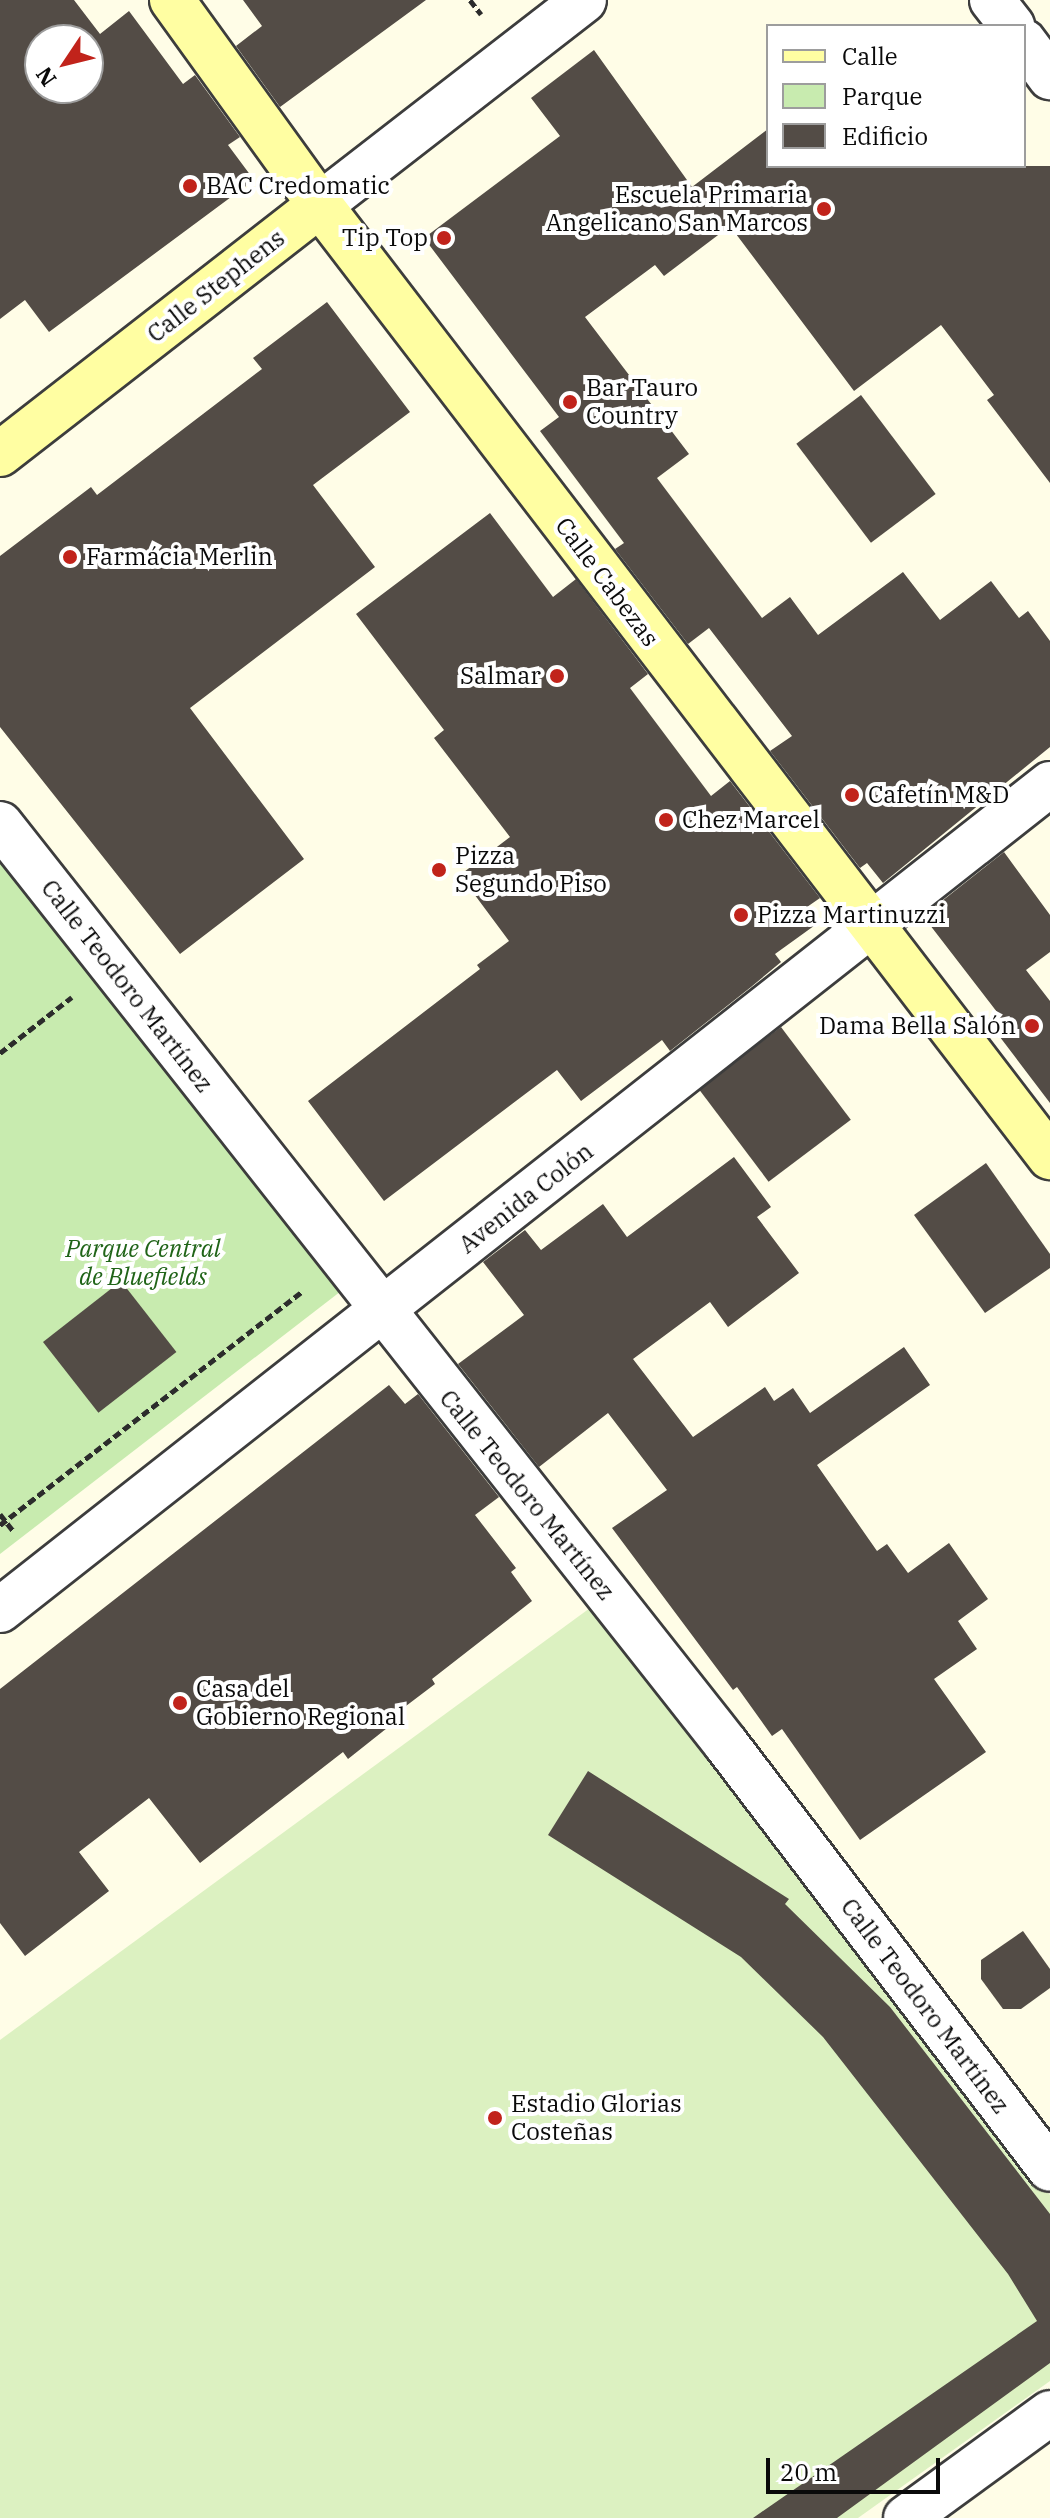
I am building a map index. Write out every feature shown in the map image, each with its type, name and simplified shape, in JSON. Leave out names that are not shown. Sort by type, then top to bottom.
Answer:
[{"type":"street","name":"Calle Cabezas","points":[[172,0],[320,205],[868,926],[1050,1157]]},
{"type":"street","name":"Calle Stephens","points":[[0,454],[584,0]]},
{"type":"street","points":[[992,0],[1010,24]]},
{"type":"street","points":[[1026,45],[1050,77]]},
{"type":"street","name":"Avenida Colón","points":[[0,1610],[1050,784]]},
{"type":"street","name":"Calle Teodoro Martínez","points":[[0,824],[382,1312],[726,1744],[1050,2169]]},
{"type":"street","points":[[906,2518],[1050,2413]]},
{"type":"path","points":[[67,982],[86,1007]]},
{"type":"path","points":[[0,1053],[76,994]]},
{"type":"path","points":[[0,1525],[304,1290],[295,1278]]},
{"type":"green space","name":"Parque Central de Bluefields","points":[[0,841],[345,1288],[0,1554]]},
{"type":"green space","name":"Estadio Glorias Costeñas","points":[[590,1608],[1050,2195],[1050,2381],[858,2518],[0,2518],[0,2040]]},
{"type":"building","points":[[0,0],[74,0],[92,24],[24,24],[24,104],[104,104],[104,31],[129,11],[183,84],[195,75],[240,137],[228,145],[254,180],[49,332],[25,300],[0,319]]},
{"type":"building","points":[[243,0],[426,0],[280,107],[236,46],[262,26]]},
{"type":"building","points":[[594,50],[692,187],[766,131],[766,168],[1050,166],[1050,483],[987,400],[994,395],[941,325],[854,391],[730,226],[664,276],[655,265],[585,317],[689,454],[657,478],[762,618],[790,597],[818,635],[903,572],[940,620],[991,581],[1019,618],[1028,611],[1050,641],[1050,747],[883,883],[867,863],[860,868],[770,751],[792,736],[709,628],[688,644],[615,549],[624,543],[540,431],[559,417],[424,238],[560,136],[531,98]]},
{"type":"building","points":[[327,302],[410,412],[313,485],[375,567],[190,708],[304,859],[180,954],[0,727],[0,556],[91,487],[97,495],[262,369],[253,358]]},
{"type":"building","points":[[861,395],[936,494],[871,543],[796,444]]},
{"type":"building","points":[[490,513],[553,597],[576,579],[648,674],[630,688],[711,796],[730,781],[820,898],[807,907],[818,923],[775,954],[781,962],[670,1051],[662,1040],[581,1101],[557,1070],[384,1201],[308,1101],[480,969],[477,965],[509,941],[460,875],[510,837],[434,738],[444,730],[356,614]]},
{"type":"building","points":[[1004,852],[1050,915],[1050,952],[1026,970],[1050,1001],[1050,1103],[987,1020],[997,1012],[923,916]]},
{"type":"building","points":[[781,1027],[851,1120],[769,1182],[699,1089]]},
{"type":"building","points":[[734,1157],[771,1207],[757,1217],[799,1273],[728,1327],[710,1302],[633,1359],[693,1437],[765,1387],[774,1401],[793,1388],[810,1413],[904,1347],[930,1385],[817,1465],[877,1551],[887,1544],[908,1573],[949,1543],[988,1599],[958,1621],[977,1649],[934,1679],[986,1752],[860,1840],[782,1729],[772,1736],[737,1687],[733,1690],[612,1528],[667,1490],[608,1413],[539,1467],[458,1364],[524,1315],[483,1262],[525,1230],[541,1250],[603,1204],[627,1237]]},
{"type":"building","points":[[986,1163],[1050,1254],[1050,1268],[985,1313],[914,1215]]},
{"type":"building","points":[[121,1281],[176,1352],[98,1413],[43,1342]]},
{"type":"building","points":[[389,1385],[405,1404],[418,1394],[499,1497],[475,1515],[516,1568],[511,1572],[532,1601],[432,1679],[435,1684],[402,1709],[406,1713],[348,1759],[343,1752],[200,1863],[149,1798],[79,1852],[109,1891],[25,1956],[0,1923],[0,1689]]},
{"type":"building","points":[[588,1771],[789,1899],[785,1904],[890,2007],[1050,2214],[1050,2363],[837,2518],[753,2518],[1037,2321],[1008,2274],[823,2037],[741,1957],[548,1835]]},
{"type":"building","points":[[1023,1931],[1050,1969],[1050,1988],[1021,2009],[1003,2009],[981,1979],[981,1960]]},
{"type":"place","name":"BAC Credomatic","points":[[190,186]]},
{"type":"place","name":"Escuela Primaria Angelicano San Marcos","points":[[824,209]]},
{"type":"place","name":"Tip Top","points":[[444,238]]},
{"type":"place","name":"Bar Tauro Country","points":[[570,402]]},
{"type":"place","name":"Farmácia Merlin","points":[[70,557]]},
{"type":"place","name":"Salmar","points":[[557,676]]},
{"type":"place","name":"Cafetín M&D","points":[[852,795]]},
{"type":"place","name":"Chez Marcel","points":[[666,820]]},
{"type":"place","name":"Pizza Segundo Piso","points":[[439,870]]},
{"type":"place","name":"Pizza Martinuzzi","points":[[741,915]]},
{"type":"place","name":"Dama Bella Salón","points":[[1032,1026]]},
{"type":"place","name":"Casa del Gobierno Regional","points":[[180,1703]]},
{"type":"place","name":"Estadio Glorias Costeñas","points":[[495,2118]]}]
